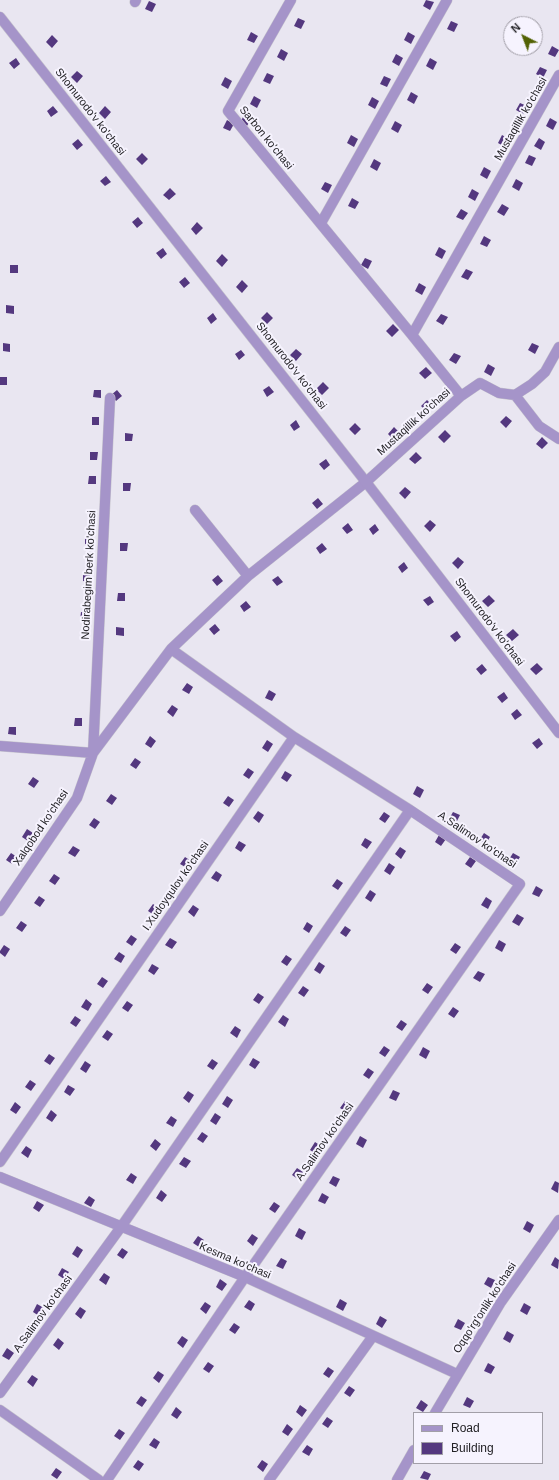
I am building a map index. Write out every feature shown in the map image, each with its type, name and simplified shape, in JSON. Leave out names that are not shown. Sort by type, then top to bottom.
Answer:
[{"type":"street","name":"Sarbon ko'chasi","points":[[291,0],[228,110],[412,335]]},
{"type":"street","points":[[321,223],[447,0]]},
{"type":"street","name":"Shomurodo'v ko'chasi","points":[[0,16],[366,482],[559,733]]},
{"type":"street","name":"Mustaqillik ko'chasi","points":[[93,753],[172,649],[248,576],[366,482],[461,396],[412,335],[559,75]]},
{"type":"street","points":[[461,396],[480,383],[500,393],[515,395],[532,384],[545,372],[559,347]]},
{"type":"street","points":[[515,395],[539,426],[559,439]]},
{"type":"street","name":"Nodirabegim berk ko'chasi","points":[[93,753],[110,398]]},
{"type":"street","points":[[195,510],[248,576]]},
{"type":"street","points":[[172,649],[294,737],[410,810]]},
{"type":"street","name":"I.Xudoyqulov ko'chasi","points":[[0,1162],[294,737]]},
{"type":"street","points":[[0,746],[93,753]]},
{"type":"street","name":"Xalqobod ko'chasi","points":[[0,911],[77,798],[93,753]]},
{"type":"street","name":"A.Salimov ko'chasi","points":[[0,1393],[121,1227],[410,810],[520,884],[245,1277],[107,1480]]},
{"type":"street","name":"Kesma ko'chasi","points":[[0,1177],[245,1277],[457,1374]]},
{"type":"street","name":"Oqqo'rg'onlik ko'chasi","points":[[436,1412],[501,1302],[559,1220]]},
{"type":"street","points":[[269,1480],[373,1336]]},
{"type":"street","points":[[0,1410],[98,1480]]},
{"type":"street","points":[[397,1480],[413,1452]]},
{"type":"building","points":[[426,0],[434,2],[430,10],[423,6]]},
{"type":"building","points":[[149,1],[156,4],[152,12],[145,9]]},
{"type":"building","points":[[298,18],[305,21],[301,29],[294,26]]},
{"type":"building","points":[[451,21],[458,24],[454,32],[447,29]]},
{"type":"building","points":[[251,32],[258,36],[254,43],[247,40]]},
{"type":"building","points":[[408,32],[415,36],[411,44],[404,40]]},
{"type":"building","points":[[52,35],[58,41],[52,48],[46,42]]},
{"type":"building","points":[[552,46],[559,50],[555,57],[548,54]]},
{"type":"building","points":[[281,49],[288,53],[284,61],[277,57]]},
{"type":"building","points":[[396,54],[403,58],[399,66],[392,62]]},
{"type":"building","points":[[16,58],[20,64],[14,69],[9,63]]},
{"type":"building","points":[[430,58],[437,62],[433,70],[426,66]]},
{"type":"building","points":[[540,67],[547,70],[543,78],[536,74]]},
{"type":"building","points":[[77,71],[83,76],[77,83],[71,77]]},
{"type":"building","points":[[267,73],[274,76],[270,84],[263,81]]},
{"type":"building","points":[[384,76],[391,79],[387,87],[380,84]]},
{"type":"building","points":[[225,77],[232,81],[228,89],[221,85]]},
{"type":"building","points":[[411,92],[418,96],[414,104],[407,100]]},
{"type":"building","points":[[254,96],[261,100],[257,108],[250,104]]},
{"type":"building","points":[[372,97],[379,101],[375,109],[368,105]]},
{"type":"building","points":[[520,103],[527,106],[523,114],[516,110]]},
{"type":"building","points":[[53,106],[58,112],[51,117],[47,111]]},
{"type":"building","points":[[105,106],[111,112],[105,119],[99,113]]},
{"type":"building","points":[[244,115],[251,119],[247,126],[240,123]]},
{"type":"building","points":[[550,118],[557,122],[553,130],[546,126]]},
{"type":"building","points":[[227,120],[234,124],[230,131],[223,128]]},
{"type":"building","points":[[395,121],[402,125],[398,133],[391,129]]},
{"type":"building","points":[[351,135],[358,139],[354,147],[347,143]]},
{"type":"building","points":[[502,135],[509,139],[505,147],[498,143]]},
{"type":"building","points":[[539,138],[545,142],[541,150],[534,146]]},
{"type":"building","points":[[78,139],[83,145],[77,150],[72,144]]},
{"type":"building","points":[[142,153],[148,159],[142,165],[136,159]]},
{"type":"building","points":[[529,155],[536,158],[532,166],[525,163]]},
{"type":"building","points":[[374,159],[381,163],[377,171],[370,167]]},
{"type":"building","points":[[484,167],[491,171],[487,179],[480,175]]},
{"type":"building","points":[[106,176],[111,182],[105,186],[100,181]]},
{"type":"building","points":[[516,179],[523,183],[519,191],[512,187]]},
{"type":"building","points":[[325,182],[332,185],[328,193],[321,189]]},
{"type":"building","points":[[170,188],[176,194],[169,200],[163,195]]},
{"type":"building","points":[[472,189],[479,193],[475,201],[468,197]]},
{"type":"building","points":[[352,198],[359,202],[355,209],[348,206]]},
{"type":"building","points":[[502,204],[509,208],[504,216],[497,212]]},
{"type":"building","points":[[461,209],[468,213],[463,220],[456,217]]},
{"type":"building","points":[[138,217],[143,223],[137,228],[132,222]]},
{"type":"building","points":[[197,222],[203,228],[196,235],[191,229]]},
{"type":"building","points":[[484,236],[491,240],[487,247],[480,244]]},
{"type":"building","points":[[439,247],[446,251],[442,259],[435,255]]},
{"type":"building","points":[[163,248],[167,254],[161,259],[156,253]]},
{"type":"building","points":[[222,254],[228,260],[222,267],[216,261]]},
{"type":"building","points":[[365,258],[372,261],[368,269],[361,265]]},
{"type":"building","points":[[10,265],[18,265],[18,273],[10,273]]},
{"type":"building","points":[[466,269],[473,272],[468,280],[461,277]]},
{"type":"building","points":[[185,277],[190,283],[184,288],[179,282]]},
{"type":"building","points":[[242,280],[248,286],[242,293],[236,287]]},
{"type":"building","points":[[419,283],[426,287],[422,295],[415,291]]},
{"type":"building","points":[[6,305],[14,306],[14,314],[6,313]]},
{"type":"building","points":[[267,312],[273,318],[267,324],[261,318]]},
{"type":"building","points":[[213,313],[217,319],[211,324],[207,318]]},
{"type":"building","points":[[441,314],[448,317],[443,325],[436,321]]},
{"type":"building","points":[[393,324],[399,330],[392,337],[386,331]]},
{"type":"building","points":[[3,343],[10,344],[10,352],[3,351]]},
{"type":"building","points":[[532,343],[539,346],[535,354],[528,350]]},
{"type":"building","points":[[296,349],[302,354],[296,361],[290,355]]},
{"type":"building","points":[[241,350],[245,355],[239,360],[235,354]]},
{"type":"building","points":[[454,353],[461,356],[456,364],[449,360]]},
{"type":"building","points":[[488,364],[495,368],[491,376],[484,372]]},
{"type":"building","points":[[426,367],[432,373],[425,379],[419,373]]},
{"type":"building","points":[[0,377],[7,377],[7,385],[0,385]]},
{"type":"building","points":[[323,382],[329,388],[322,395],[316,389]]},
{"type":"building","points":[[269,386],[274,392],[267,397],[263,390]]},
{"type":"building","points":[[94,390],[101,390],[101,398],[93,397]]},
{"type":"building","points":[[117,390],[122,396],[116,401],[111,395]]},
{"type":"building","points":[[427,400],[433,406],[427,412],[421,406]]},
{"type":"building","points":[[506,416],[512,421],[506,428],[500,422]]},
{"type":"building","points":[[92,417],[99,417],[99,425],[92,425]]},
{"type":"building","points":[[296,420],[300,427],[294,431],[290,425]]},
{"type":"building","points":[[355,423],[361,429],[355,435],[349,429]]},
{"type":"building","points":[[394,427],[400,433],[393,439],[388,434]]},
{"type":"building","points":[[445,430],[451,436],[444,443],[438,437]]},
{"type":"building","points":[[125,433],[133,434],[132,441],[125,441]]},
{"type":"building","points":[[542,437],[548,443],[542,449],[536,444]]},
{"type":"building","points":[[90,452],[98,452],[97,460],[90,460]]},
{"type":"building","points":[[416,452],[422,458],[415,464],[409,459]]},
{"type":"building","points":[[326,459],[330,465],[324,470],[319,464]]},
{"type":"building","points":[[89,476],[96,476],[96,484],[88,484]]},
{"type":"building","points":[[123,483],[131,483],[130,491],[123,491]]},
{"type":"building","points":[[405,487],[411,492],[405,499],[399,493]]},
{"type":"building","points":[[318,498],[323,504],[317,509],[312,503]]},
{"type":"building","points":[[430,520],[436,525],[430,532],[424,526]]},
{"type":"building","points":[[348,523],[353,530],[347,534],[342,528]]},
{"type":"building","points":[[375,524],[379,530],[373,535],[369,529]]},
{"type":"building","points":[[85,537],[93,537],[92,545],[85,544]]},
{"type":"building","points":[[120,543],[128,543],[127,551],[120,551]]},
{"type":"building","points":[[322,543],[327,549],[320,554],[316,548]]},
{"type":"building","points":[[458,557],[464,562],[458,569],[452,563]]},
{"type":"building","points":[[404,562],[408,568],[402,573],[398,567]]},
{"type":"building","points":[[83,573],[90,574],[90,582],[83,581]]},
{"type":"building","points":[[218,575],[223,581],[217,586],[212,580]]},
{"type":"building","points":[[278,576],[283,582],[277,586],[272,580]]},
{"type":"building","points":[[118,593],[125,593],[125,601],[117,601]]},
{"type":"building","points":[[489,595],[495,601],[488,607],[482,601]]},
{"type":"building","points":[[430,596],[434,602],[428,606],[423,600]]},
{"type":"building","points":[[246,601],[251,607],[244,612],[240,606]]},
{"type":"building","points":[[81,612],[88,613],[88,621],[80,620]]},
{"type":"building","points":[[215,624],[220,630],[214,635],[209,629]]},
{"type":"building","points":[[116,627],[124,628],[124,636],[116,635]]},
{"type":"building","points":[[513,629],[519,635],[512,641],[506,635]]},
{"type":"building","points":[[457,631],[461,637],[455,642],[450,636]]},
{"type":"building","points":[[537,663],[543,669],[536,675],[530,669]]},
{"type":"building","points":[[482,664],[487,670],[481,675],[476,669]]},
{"type":"building","points":[[187,683],[193,687],[189,694],[182,690]]},
{"type":"building","points":[[269,690],[276,694],[272,701],[265,698]]},
{"type":"building","points":[[504,692],[508,698],[502,703],[497,697]]},
{"type":"building","points":[[172,705],[178,709],[173,717],[167,712]]},
{"type":"building","points":[[517,709],[522,715],[515,720],[511,714]]},
{"type":"building","points":[[75,718],[82,718],[82,726],[74,726]]},
{"type":"building","points":[[9,727],[16,727],[16,735],[8,734]]},
{"type":"building","points":[[150,736],[156,741],[151,748],[145,744]]},
{"type":"building","points":[[539,738],[543,744],[537,749],[532,743]]},
{"type":"building","points":[[267,740],[273,744],[268,752],[262,748]]},
{"type":"building","points":[[135,758],[141,762],[136,769],[130,765]]},
{"type":"building","points":[[248,768],[254,772],[249,779],[243,775]]},
{"type":"building","points":[[285,771],[292,775],[287,782],[281,778]]},
{"type":"building","points":[[33,777],[39,781],[34,788],[28,784]]},
{"type":"building","points":[[417,786],[424,790],[420,798],[413,794]]},
{"type":"building","points":[[111,794],[117,798],[112,805],[106,801]]},
{"type":"building","points":[[228,796],[234,800],[229,807],[223,803]]},
{"type":"building","points":[[258,811],[264,815],[259,823],[253,818]]},
{"type":"building","points":[[384,812],[390,816],[385,823],[379,819]]},
{"type":"building","points":[[453,812],[460,815],[456,823],[449,819]]},
{"type":"building","points":[[94,818],[100,822],[95,829],[89,825]]},
{"type":"building","points":[[27,829],[33,833],[28,841],[22,837]]},
{"type":"building","points":[[484,833],[490,837],[486,844],[479,841]]},
{"type":"building","points":[[439,835],[446,839],[441,846],[435,842]]},
{"type":"building","points":[[365,838],[372,842],[367,849],[361,845]]},
{"type":"building","points":[[239,841],[246,845],[241,852],[235,848]]},
{"type":"building","points":[[73,846],[80,850],[75,857],[68,853]]},
{"type":"building","points":[[400,847],[406,851],[401,859],[395,854]]},
{"type":"building","points":[[11,853],[17,857],[12,864],[6,860]]},
{"type":"building","points":[[513,853],[520,857],[515,865],[508,861]]},
{"type":"building","points":[[185,857],[191,861],[187,868],[180,864]]},
{"type":"building","points":[[470,857],[476,861],[471,868],[465,864]]},
{"type":"building","points":[[389,863],[395,867],[390,875],[384,871]]},
{"type":"building","points":[[216,871],[222,875],[218,882],[211,878]]},
{"type":"building","points":[[54,874],[60,878],[55,885],[49,881]]},
{"type":"building","points":[[337,879],[343,883],[338,890],[332,886]]},
{"type":"building","points":[[536,886],[543,890],[539,897],[532,894]]},
{"type":"building","points":[[370,890],[376,894],[371,902],[365,898]]},
{"type":"building","points":[[39,896],[45,900],[40,907],[34,903]]},
{"type":"building","points":[[486,897],[492,901],[488,909],[481,905]]},
{"type":"building","points":[[153,904],[159,908],[154,915],[148,911]]},
{"type":"building","points":[[193,905],[199,909],[194,917],[188,912]]},
{"type":"building","points":[[517,914],[524,918],[519,926],[512,922]]},
{"type":"building","points":[[21,921],[27,925],[22,932],[16,928]]},
{"type":"building","points":[[307,922],[313,926],[309,933],[303,929]]},
{"type":"building","points":[[345,926],[351,930],[346,937],[340,933]]},
{"type":"building","points":[[131,935],[137,939],[132,946],[126,942]]},
{"type":"building","points":[[170,938],[177,942],[172,949],[165,945]]},
{"type":"building","points":[[499,940],[506,944],[502,952],[495,948]]},
{"type":"building","points":[[455,943],[461,947],[456,954],[450,950]]},
{"type":"building","points":[[4,945],[10,949],[5,957],[0,953]]},
{"type":"building","points":[[119,952],[125,956],[121,963],[114,959]]},
{"type":"building","points":[[286,955],[292,959],[287,966],[281,962]]},
{"type":"building","points":[[319,962],[325,966],[320,974],[314,970]]},
{"type":"building","points":[[152,964],[159,968],[154,975],[148,971]]},
{"type":"building","points":[[478,971],[485,974],[480,982],[473,978]]},
{"type":"building","points":[[102,977],[108,981],[103,988],[97,984]]},
{"type":"building","points":[[427,983],[433,987],[428,994],[422,990]]},
{"type":"building","points":[[303,986],[309,990],[304,997],[298,993]]},
{"type":"building","points":[[258,993],[264,997],[259,1004],[253,1000]]},
{"type":"building","points":[[86,999],[92,1004],[88,1011],[81,1007]]},
{"type":"building","points":[[127,1001],[133,1005],[128,1012],[122,1008]]},
{"type":"building","points":[[453,1007],[459,1011],[454,1018],[448,1014]]},
{"type":"building","points":[[283,1015],[289,1019],[285,1027],[278,1022]]},
{"type":"building","points":[[75,1016],[81,1020],[76,1027],[70,1023]]},
{"type":"building","points":[[401,1020],[407,1024],[402,1031],[396,1027]]},
{"type":"building","points":[[235,1026],[241,1030],[237,1038],[230,1033]]},
{"type":"building","points":[[107,1030],[113,1034],[108,1041],[102,1037]]},
{"type":"building","points":[[384,1046],[390,1050],[385,1057],[379,1053]]},
{"type":"building","points":[[423,1047],[430,1051],[426,1059],[419,1055]]},
{"type":"building","points":[[49,1054],[55,1058],[50,1065],[44,1061]]},
{"type":"building","points":[[253,1058],[260,1062],[255,1069],[249,1065]]},
{"type":"building","points":[[212,1059],[218,1063],[213,1070],[207,1066]]},
{"type":"building","points":[[85,1061],[91,1065],[86,1073],[80,1069]]},
{"type":"building","points":[[368,1068],[374,1072],[369,1079],[363,1075]]},
{"type":"building","points":[[30,1080],[36,1084],[31,1091],[25,1087]]},
{"type":"building","points":[[68,1085],[75,1089],[70,1096],[64,1092]]},
{"type":"building","points":[[393,1090],[400,1093],[396,1101],[389,1098]]},
{"type":"building","points":[[188,1091],[194,1095],[189,1103],[183,1098]]},
{"type":"building","points":[[227,1096],[233,1100],[228,1108],[222,1104]]},
{"type":"building","points":[[345,1101],[351,1105],[346,1112],[340,1108]]},
{"type":"building","points":[[15,1102],[21,1107],[16,1114],[10,1110]]},
{"type":"building","points":[[51,1110],[57,1115],[52,1122],[46,1118]]},
{"type":"building","points":[[215,1113],[221,1117],[216,1125],[210,1121]]},
{"type":"building","points":[[171,1116],[177,1120],[173,1127],[166,1123]]},
{"type":"building","points":[[202,1132],[208,1136],[203,1143],[197,1139]]},
{"type":"building","points":[[360,1136],[367,1140],[363,1148],[356,1144]]},
{"type":"building","points":[[155,1139],[161,1144],[156,1151],[150,1146]]},
{"type":"building","points":[[315,1142],[321,1146],[316,1154],[310,1150]]},
{"type":"building","points":[[26,1146],[32,1150],[28,1158],[21,1153]]},
{"type":"building","points":[[184,1157],[191,1161],[186,1168],[179,1164]]},
{"type":"building","points":[[297,1168],[303,1172],[298,1179],[292,1175]]},
{"type":"building","points":[[131,1173],[137,1177],[133,1184],[126,1180]]},
{"type":"building","points":[[333,1176],[340,1179],[336,1187],[329,1183]]},
{"type":"building","points":[[555,1181],[559,1183],[558,1193],[551,1189]]},
{"type":"building","points":[[161,1190],[167,1195],[162,1202],[156,1198]]},
{"type":"building","points":[[322,1193],[329,1197],[325,1204],[318,1201]]},
{"type":"building","points":[[89,1196],[95,1200],[91,1207],[84,1203]]},
{"type":"building","points":[[37,1201],[44,1205],[39,1212],[33,1208]]},
{"type":"building","points":[[274,1202],[280,1206],[275,1213],[269,1209]]},
{"type":"building","points":[[527,1221],[534,1225],[530,1233],[523,1229]]},
{"type":"building","points":[[299,1228],[306,1232],[302,1240],[295,1236]]},
{"type":"building","points":[[252,1234],[258,1238],[253,1246],[247,1241]]},
{"type":"building","points":[[198,1236],[204,1240],[199,1247],[193,1243]]},
{"type":"building","points":[[77,1246],[83,1250],[78,1258],[72,1254]]},
{"type":"building","points":[[122,1248],[128,1252],[123,1259],[117,1255]]},
{"type":"building","points":[[555,1257],[559,1260],[558,1269],[551,1265]]},
{"type":"building","points":[[281,1258],[287,1261],[283,1269],[276,1266]]},
{"type":"building","points":[[62,1268],[69,1272],[64,1279],[58,1275]]},
{"type":"building","points":[[104,1273],[110,1277],[106,1285],[99,1280]]},
{"type":"building","points":[[488,1277],[495,1280],[491,1288],[484,1284]]},
{"type":"building","points":[[220,1279],[227,1284],[222,1291],[216,1287]]},
{"type":"building","points":[[340,1299],[347,1303],[343,1311],[336,1307]]},
{"type":"building","points":[[249,1300],[255,1304],[251,1311],[244,1307]]},
{"type":"building","points":[[205,1302],[211,1306],[206,1314],[200,1309]]},
{"type":"building","points":[[524,1303],[531,1307],[527,1315],[520,1311]]},
{"type":"building","points":[[37,1304],[44,1308],[39,1316],[33,1312]]},
{"type":"building","points":[[80,1307],[86,1311],[81,1319],[75,1314]]},
{"type":"building","points":[[380,1316],[387,1320],[382,1328],[376,1324]]},
{"type":"building","points":[[458,1319],[465,1323],[461,1330],[454,1327]]},
{"type":"building","points":[[234,1323],[240,1327],[235,1334],[229,1330]]},
{"type":"building","points":[[507,1331],[514,1335],[510,1343],[503,1339]]},
{"type":"building","points":[[182,1336],[188,1340],[183,1348],[177,1343]]},
{"type":"building","points":[[58,1338],[64,1343],[59,1350],[53,1345]]},
{"type":"building","points":[[7,1348],[14,1353],[9,1360],[2,1356]]},
{"type":"building","points":[[208,1362],[214,1366],[209,1373],[203,1369]]},
{"type":"building","points":[[488,1363],[495,1367],[491,1374],[484,1371]]},
{"type":"building","points":[[328,1367],[334,1371],[329,1378],[323,1374]]},
{"type":"building","points":[[158,1371],[164,1375],[159,1383],[153,1378]]},
{"type":"building","points":[[32,1375],[38,1379],[33,1387],[27,1382]]},
{"type":"building","points":[[349,1386],[355,1390],[350,1397],[344,1393]]},
{"type":"building","points":[[141,1396],[147,1400],[142,1407],[136,1403]]},
{"type":"building","points":[[467,1397],[474,1401],[470,1408],[463,1405]]},
{"type":"building","points":[[421,1400],[428,1405],[423,1412],[416,1408]]},
{"type":"building","points":[[300,1405],[307,1410],[302,1417],[296,1412]]},
{"type":"building","points":[[176,1407],[182,1412],[177,1419],[171,1415]]},
{"type":"building","points":[[327,1417],[333,1421],[328,1428],[322,1424]]},
{"type":"building","points":[[287,1424],[293,1429],[288,1436],[282,1432]]},
{"type":"building","points":[[119,1429],[125,1433],[120,1440],[114,1436]]},
{"type":"building","points":[[154,1438],[160,1442],[156,1449],[149,1445]]},
{"type":"building","points":[[307,1445],[313,1449],[309,1456],[302,1452]]},
{"type":"building","points":[[138,1460],[144,1464],[139,1471],[133,1467]]},
{"type":"building","points":[[262,1460],[268,1464],[263,1472],[257,1467]]},
{"type":"building","points":[[56,1468],[62,1472],[57,1479],[51,1475]]},
{"type":"building","points":[[424,1471],[431,1474],[428,1480],[420,1478]]}]
